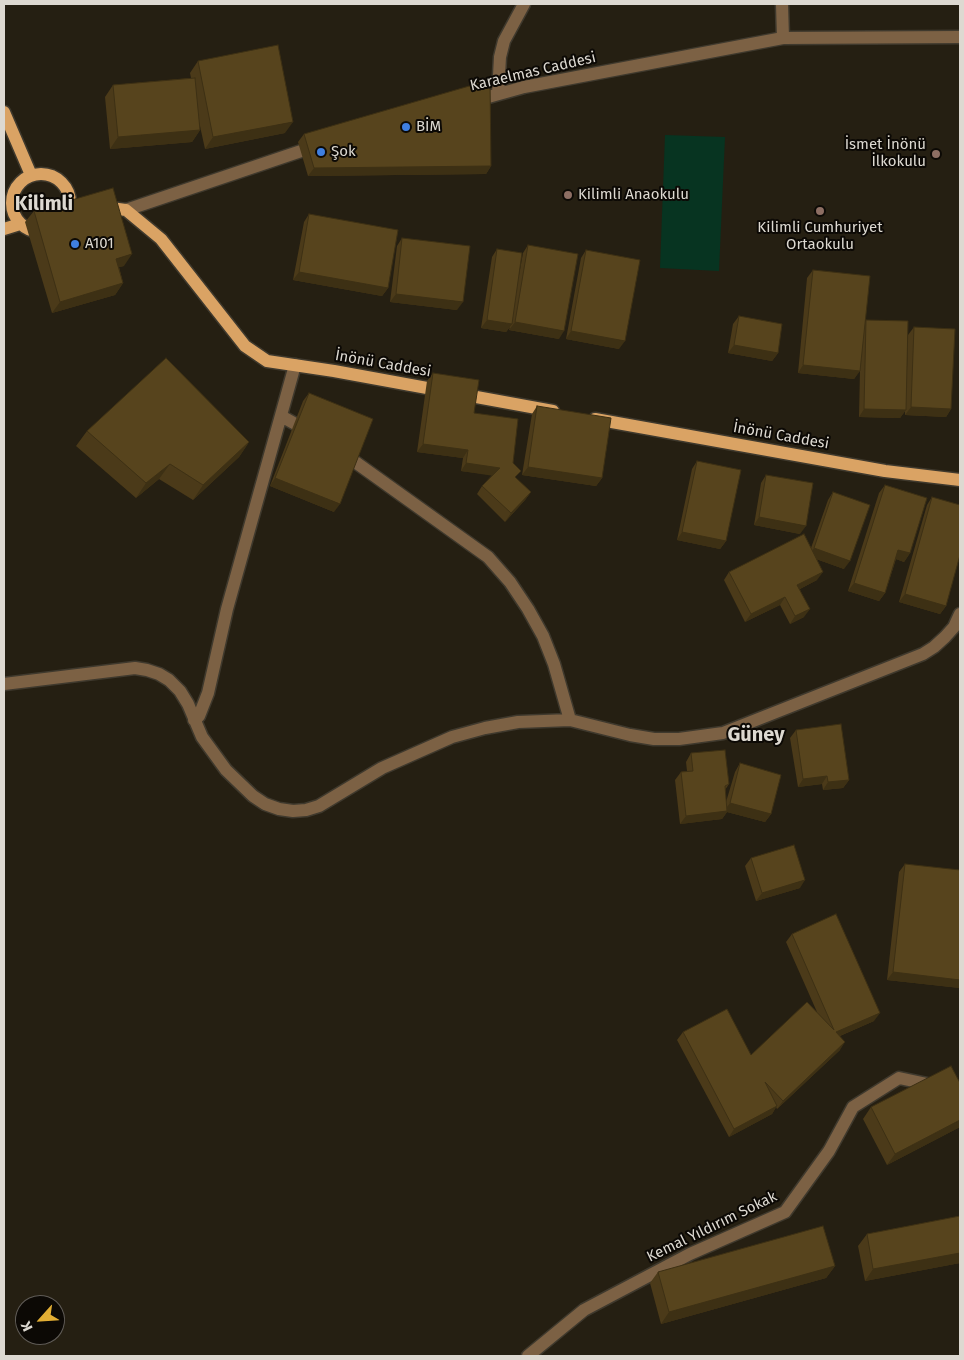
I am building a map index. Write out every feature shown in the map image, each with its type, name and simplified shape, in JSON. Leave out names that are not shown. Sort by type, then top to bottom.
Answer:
[{"type":"main road","points":[[4,112],[31,175]]},
{"type":"main road","points":[[80,204],[69,213],[57,228],[48,232],[38,232],[28,230],[14,216],[12,196],[16,186],[31,175],[50,175],[58,179],[69,194],[80,204],[126,210]]},
{"type":"main road","name":"İnönü Caddesi","points":[[126,210],[161,240],[245,346],[267,362],[334,371],[566,413]]},
{"type":"main road","points":[[4,229],[20,224]]},
{"type":"main road","name":"İnönü Caddesi","points":[[585,417],[885,471],[960,480]]},
{"type":"street","points":[[498,94],[500,58],[504,41],[524,4]]},
{"type":"street","points":[[782,4],[783,38]]},
{"type":"street","name":"Karaelmas Caddesi","points":[[461,105],[524,87],[783,38],[960,38]]},
{"type":"street","points":[[126,210],[295,152],[332,142]]},
{"type":"street","points":[[194,720],[198,716],[208,693],[228,609],[295,366]]},
{"type":"street","points":[[280,416],[319,437]]},
{"type":"street","points":[[335,447],[488,557],[499,569],[528,609],[543,636],[554,664],[570,720]]},
{"type":"street","points":[[4,684],[135,668],[147,670],[169,680],[180,691],[213,754],[239,784],[265,804],[293,811],[319,806],[382,768],[452,737],[485,728],[518,722],[570,720],[630,736],[654,739],[679,739],[722,733],[922,654],[934,647],[945,637],[954,626],[960,614]]},
{"type":"street","name":"Kemal Yıldırım Sokak","points":[[528,1356],[584,1310],[690,1254],[785,1212],[829,1151],[853,1107],[898,1078],[960,1091]]},
{"type":"green space","points":[[665,135],[725,137],[719,271],[660,268]]},
{"type":"building","points":[[278,45],[293,122],[213,137],[198,61]]},
{"type":"building","points":[[195,78],[200,130],[118,137],[113,85]]},
{"type":"building","points":[[490,80],[491,166],[314,168],[304,134]]},
{"type":"building","name":"A101","points":[[113,188],[132,254],[116,259],[123,283],[60,302],[34,211]]},
{"type":"building","points":[[309,214],[398,230],[388,288],[299,272]]},
{"type":"building","points":[[402,238],[470,246],[463,302],[396,294]]},
{"type":"building","points":[[528,245],[578,254],[564,331],[515,322]]},
{"type":"building","points":[[497,249],[522,253],[512,324],[487,320]]},
{"type":"building","points":[[586,250],[640,260],[625,341],[571,331]]},
{"type":"building","points":[[813,270],[870,276],[860,371],[803,365]]},
{"type":"building","points":[[739,316],[782,324],[778,353],[734,345]]},
{"type":"building","points":[[866,320],[908,321],[906,410],[864,409]]},
{"type":"building","points":[[914,327],[955,329],[951,409],[911,407]]},
{"type":"building","points":[[166,358],[249,442],[203,485],[170,464],[146,483],[87,431]]},
{"type":"building","points":[[433,373],[479,380],[474,413],[518,419],[513,463],[521,471],[515,477],[531,492],[511,513],[482,486],[500,468],[466,463],[468,450],[423,444]]},
{"type":"building","points":[[309,393],[373,419],[340,504],[275,478]]},
{"type":"building","points":[[537,406],[611,418],[602,478],[528,467]]},
{"type":"building","points":[[697,461],[741,470],[726,541],[682,532]]},
{"type":"building","points":[[766,475],[813,483],[806,526],[759,517]]},
{"type":"building","points":[[885,485],[927,498],[910,553],[898,550],[885,593],[854,583]]},
{"type":"building","points":[[833,492],[870,505],[850,561],[814,548]]},
{"type":"building","points":[[932,497],[960,505],[960,555],[946,606],[905,594]]},
{"type":"building","points":[[804,534],[823,572],[797,585],[810,609],[795,616],[785,597],[751,614],[729,572]]},
{"type":"building","points":[[841,724],[849,780],[828,782],[827,776],[803,779],[796,730]]},
{"type":"building","points":[[725,750],[729,784],[725,786],[727,811],[686,816],[681,772],[693,771],[691,753]]},
{"type":"building","points":[[740,763],[781,775],[771,814],[730,803]]},
{"type":"building","points":[[794,845],[805,880],[762,893],[751,858]]},
{"type":"building","points":[[905,864],[960,870],[960,980],[893,972]]},
{"type":"building","points":[[836,914],[880,1013],[836,1032],[845,1042],[783,1101],[765,1082],[777,1106],[734,1129],[683,1032],[727,1009],[751,1055],[807,1002],[834,1030],[792,934]]},
{"type":"building","points":[[951,1066],[960,1083],[960,1120],[895,1154],[871,1107]]},
{"type":"building","points":[[960,1216],[960,1253],[873,1269],[867,1234]]},
{"type":"building","points":[[823,1226],[835,1266],[669,1312],[658,1272]]},
{"type":"place","name":"BİM","points":[[406,127]]},
{"type":"place","name":"Şok","points":[[321,152]]},
{"type":"place","name":"İsmet İnönü İlkokulu","points":[[936,154]]},
{"type":"place","name":"Kilimli Anaokulu","points":[[568,195]]},
{"type":"place","name":"Kilimli Cumhuriyet Ortaokulu","points":[[820,211]]},
{"type":"place","name":"A101","points":[[75,244]]},
{"type":"district","name":"Kilimli","points":[[44,204]]},
{"type":"district","name":"Güney","points":[[756,735]]}]
